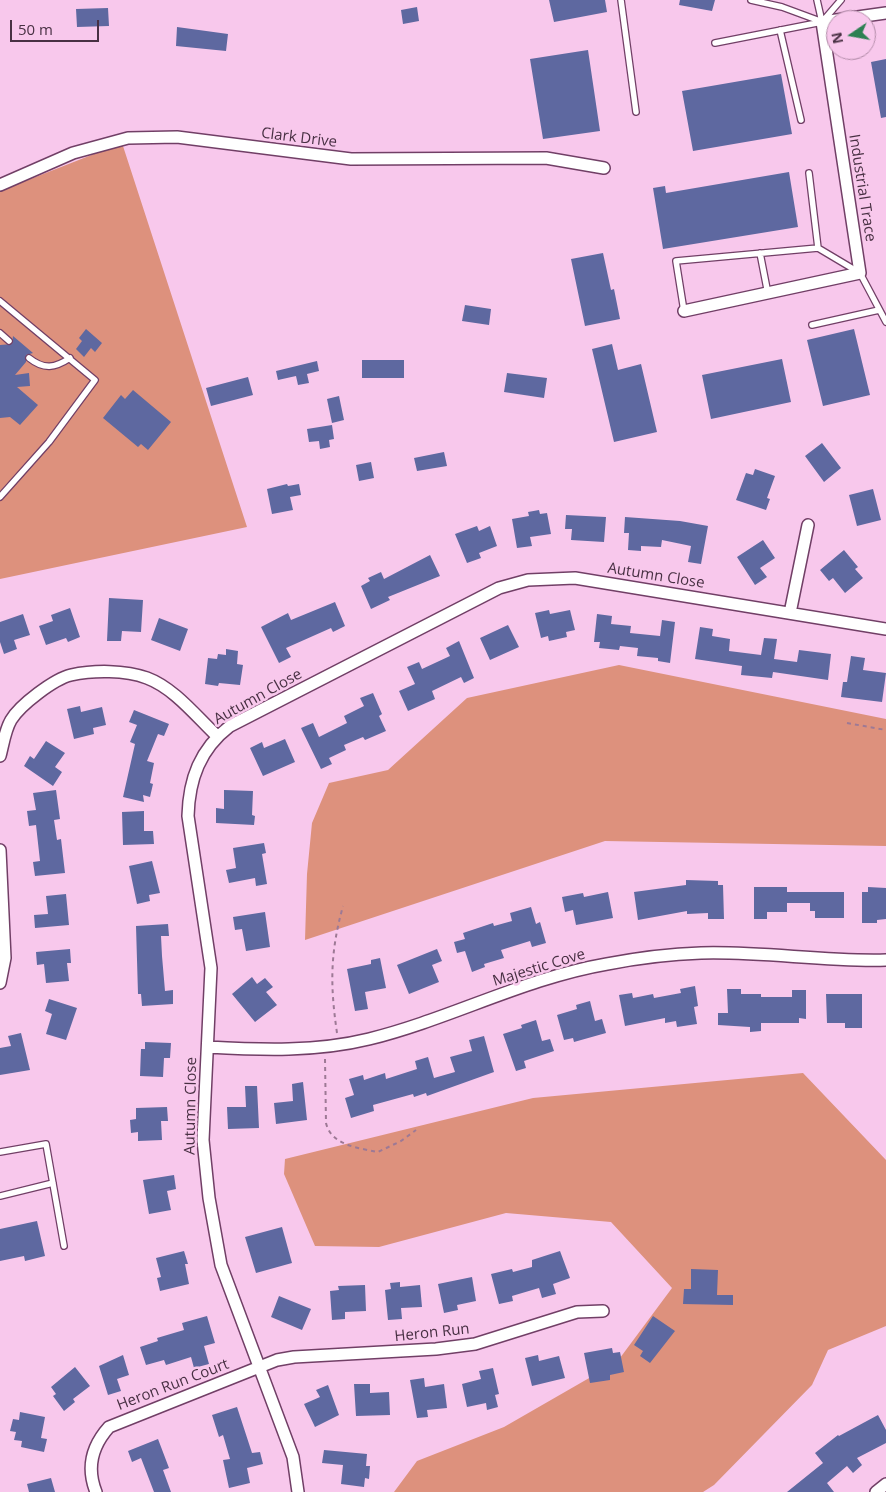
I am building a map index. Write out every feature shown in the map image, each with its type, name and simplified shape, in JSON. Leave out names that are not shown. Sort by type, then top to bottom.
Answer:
[{"type":"street","points":[[822,22],[886,13]]},
{"type":"street","name":"Industrial Trace","points":[[822,22],[860,273]]},
{"type":"street","name":"Clark Drive","points":[[0,185],[74,153],[128,138],[177,137],[351,159],[546,158],[604,168]]},
{"type":"street","points":[[684,311],[860,273]]},
{"type":"street","points":[[790,612],[808,525]]},
{"type":"street","name":"Autumn Close","points":[[298,1492],[293,1458],[221,1265],[209,1198],[203,1140],[211,968],[188,816],[189,791],[198,762],[217,736],[230,726],[499,588],[528,580],[575,578],[886,629]]},
{"type":"street","points":[[0,756],[10,722],[19,708],[33,696],[70,675],[111,672],[147,678],[173,694],[217,736]]},
{"type":"street","points":[[0,850],[5,958],[0,983]]},
{"type":"street","name":"Majestic Cove","points":[[208,1047],[305,1050],[370,1039],[558,976],[606,964],[653,957],[701,953],[886,960]]},
{"type":"street","name":"Heron Run","points":[[260,1367],[294,1357],[436,1350],[474,1344],[577,1312],[603,1311]]},
{"type":"street","name":"Heron Run Court","points":[[96,1492],[92,1483],[90,1466],[93,1449],[109,1426],[260,1367]]},
{"type":"street","points":[[876,1492],[886,1484]]},
{"type":"lane","points":[[621,0],[636,112]]},
{"type":"lane","points":[[751,0],[782,7],[822,22]]},
{"type":"lane","points":[[817,0],[822,22]]},
{"type":"lane","points":[[715,43],[822,22],[841,0]]},
{"type":"lane","points":[[780,30],[801,120]]},
{"type":"lane","points":[[809,173],[818,248]]},
{"type":"lane","points":[[684,311],[676,261],[818,248],[860,273],[886,322]]},
{"type":"lane","points":[[760,253],[768,294]]},
{"type":"lane","points":[[0,301],[95,380],[49,442],[0,497]]},
{"type":"lane","points":[[812,325],[878,310]]},
{"type":"lane","points":[[0,333],[9,341]]},
{"type":"lane","points":[[29,358],[44,367],[58,366],[70,358]]},
{"type":"lane","points":[[0,1152],[46,1144],[64,1246]]},
{"type":"lane","points":[[0,1196],[53,1184]]},
{"type":"path","points":[[847,723],[886,730]]},
{"type":"path","points":[[337,1038],[330,972],[336,933],[343,906]]},
{"type":"path","points":[[325,1055],[326,1123],[328,1133],[336,1140],[378,1152],[401,1141],[416,1130]]},
{"type":"shaded area","points":[[122,143],[247,527],[0,579],[0,191]]},
{"type":"shaded area","points":[[619,665],[886,719],[886,846],[605,841],[305,940],[307,874],[312,823],[329,783],[388,770],[467,698]]},
{"type":"shaded area","points":[[803,1073],[886,1160],[886,1326],[828,1350],[812,1385],[714,1485],[703,1492],[394,1492],[417,1461],[504,1427],[617,1362],[672,1288],[611,1222],[506,1213],[379,1247],[315,1246],[284,1174],[285,1159],[533,1098]]},
{"type":"building","points":[[549,0],[605,0],[607,12],[554,22]]},
{"type":"building","points":[[680,0],[715,0],[712,11],[679,5]]},
{"type":"building","points":[[417,7],[419,21],[403,24],[401,10]]},
{"type":"building","points":[[108,8],[109,26],[77,27],[76,9]]},
{"type":"building","points":[[177,27],[228,34],[226,51],[176,46]]},
{"type":"building","points":[[588,50],[600,131],[543,139],[530,59]]},
{"type":"building","points":[[886,59],[886,117],[881,118],[871,62]]},
{"type":"building","points":[[781,74],[792,134],[693,151],[682,91]]},
{"type":"building","points":[[789,172],[798,227],[663,249],[653,188],[665,186],[666,193]]},
{"type":"building","points":[[603,253],[611,290],[614,289],[620,319],[585,326],[571,259]]},
{"type":"building","points":[[465,305],[491,309],[489,325],[462,321]]},
{"type":"building","points":[[86,329],[102,343],[95,352],[91,348],[84,357],[76,349],[82,341],[79,338]]},
{"type":"building","points":[[854,329],[870,395],[823,406],[807,340]]},
{"type":"building","points":[[13,336],[33,353],[26,355],[26,362],[15,375],[29,373],[30,386],[17,387],[38,405],[20,425],[10,417],[0,418],[0,345],[12,344]]},
{"type":"building","points":[[612,344],[618,370],[641,364],[657,432],[614,442],[592,349]]},
{"type":"building","points":[[782,359],[791,402],[711,419],[702,375]]},
{"type":"building","points":[[362,360],[404,360],[404,378],[362,378]]},
{"type":"building","points":[[317,361],[319,371],[307,374],[309,383],[298,385],[296,376],[278,380],[276,371]]},
{"type":"building","points":[[507,373],[547,378],[544,398],[504,392]]},
{"type":"building","points":[[248,377],[253,395],[211,406],[206,388]]},
{"type":"building","points":[[133,390],[171,422],[148,450],[141,444],[138,447],[103,418],[121,395],[125,399]]},
{"type":"building","points":[[339,396],[344,420],[332,423],[327,399]]},
{"type":"building","points":[[332,425],[334,439],[329,440],[330,447],[320,449],[319,441],[309,442],[307,429]]},
{"type":"building","points":[[822,443],[841,468],[824,482],[805,456]]},
{"type":"building","points":[[444,452],[447,466],[417,471],[414,458]]},
{"type":"building","points":[[371,462],[374,478],[359,481],[356,465]]},
{"type":"building","points":[[755,469],[775,476],[767,498],[770,499],[766,510],[736,500],[746,473],[753,475]]},
{"type":"building","points":[[287,484],[288,486],[299,484],[301,495],[290,497],[293,510],[272,514],[267,489]]},
{"type":"building","points":[[873,489],[881,520],[857,526],[849,495]]},
{"type":"building","points":[[539,510],[540,514],[547,513],[551,534],[530,537],[532,546],[517,548],[512,519],[529,516],[528,512]]},
{"type":"building","points":[[566,515],[606,517],[604,542],[571,540],[572,529],[565,529]]},
{"type":"building","points":[[625,517],[680,521],[708,526],[701,564],[688,562],[691,546],[662,540],[661,547],[641,546],[641,551],[628,550],[629,533],[624,533]]},
{"type":"building","points":[[477,526],[479,531],[490,526],[497,546],[479,553],[481,558],[467,563],[455,534]]},
{"type":"building","points":[[763,540],[775,558],[760,568],[767,577],[755,585],[737,557]]},
{"type":"building","points":[[844,550],[858,567],[855,569],[863,578],[845,593],[833,578],[829,581],[820,570]]},
{"type":"building","points":[[430,555],[440,576],[388,597],[390,600],[371,609],[361,586],[370,581],[368,578],[381,572],[384,579]]},
{"type":"building","points":[[109,598],[143,600],[141,632],[122,631],[121,641],[107,641]]},
{"type":"building","points":[[335,602],[345,626],[333,632],[331,628],[286,648],[291,657],[279,663],[261,627],[288,613],[291,620]]},
{"type":"building","points":[[70,608],[80,637],[68,642],[66,638],[46,645],[39,626],[53,621],[51,615]]},
{"type":"building","points":[[549,610],[550,614],[570,610],[575,630],[566,632],[567,637],[549,641],[548,636],[541,638],[535,613]]},
{"type":"building","points":[[23,614],[30,635],[14,640],[17,649],[4,654],[0,642],[0,622]]},
{"type":"building","points":[[597,614],[612,616],[611,624],[631,626],[630,633],[660,636],[662,620],[675,622],[670,663],[658,661],[658,658],[637,656],[638,648],[620,646],[619,650],[599,648],[600,642],[594,642]]},
{"type":"building","points":[[159,618],[188,629],[180,651],[151,640]]},
{"type":"building","points":[[508,625],[519,647],[490,660],[480,638]]},
{"type":"building","points":[[700,627],[713,629],[712,636],[730,639],[729,651],[761,655],[764,638],[777,639],[774,659],[797,662],[799,650],[831,654],[828,680],[773,672],[772,678],[741,675],[742,666],[695,659]]},
{"type":"building","points":[[459,641],[474,678],[464,683],[461,677],[432,691],[435,699],[408,711],[399,691],[415,684],[407,667],[419,662],[422,669],[450,656],[446,648]]},
{"type":"building","points":[[226,649],[238,651],[237,664],[243,665],[240,685],[219,683],[218,686],[205,684],[208,658],[217,659],[218,654],[226,655]]},
{"type":"building","points":[[851,656],[865,658],[863,670],[886,673],[882,702],[841,697],[843,682],[847,682]]},
{"type":"building","points":[[373,693],[382,714],[379,716],[386,731],[365,740],[363,737],[344,745],[346,750],[329,758],[332,764],[321,769],[301,728],[313,723],[319,737],[347,723],[344,716],[364,706],[360,698]]},
{"type":"building","points":[[80,706],[81,712],[102,707],[106,725],[93,728],[94,734],[74,739],[67,709]]},
{"type":"building","points":[[134,710],[169,724],[164,736],[158,734],[147,761],[154,763],[150,783],[153,784],[150,797],[143,795],[144,802],[123,797],[135,744],[130,742],[137,725],[129,722]]},
{"type":"building","points":[[285,739],[295,762],[263,776],[250,748],[262,742],[264,748]]},
{"type":"building","points":[[46,741],[65,753],[55,767],[62,772],[53,786],[24,766],[30,756],[34,759]]},
{"type":"building","points":[[56,790],[60,819],[54,820],[57,840],[61,839],[65,873],[35,876],[33,862],[40,861],[36,825],[29,826],[27,811],[36,810],[33,793]]},
{"type":"building","points":[[224,790],[253,791],[252,815],[255,816],[254,825],[216,823],[216,808],[224,809]]},
{"type":"building","points":[[144,811],[144,831],[153,831],[154,844],[123,845],[122,812]]},
{"type":"building","points":[[264,843],[266,853],[262,854],[267,884],[256,886],[255,878],[229,883],[226,870],[236,868],[233,848]]},
{"type":"building","points":[[152,861],[160,893],[149,895],[150,901],[137,904],[129,866]]},
{"type":"building","points":[[686,880],[718,881],[718,885],[723,885],[724,919],[708,919],[708,913],[687,914],[687,911],[638,920],[634,892],[686,885]]},
{"type":"building","points":[[754,887],[787,887],[787,892],[844,892],[844,918],[815,918],[815,911],[810,911],[810,903],[787,903],[787,912],[767,912],[767,919],[754,919]]},
{"type":"building","points":[[868,887],[886,888],[886,919],[877,920],[877,923],[862,923],[862,892],[868,892]]},
{"type":"building","points":[[608,892],[613,918],[576,925],[573,910],[565,912],[562,897],[583,893],[584,897]]},
{"type":"building","points":[[66,894],[69,925],[35,928],[34,915],[48,914],[46,896]]},
{"type":"building","points":[[531,907],[536,924],[540,922],[546,943],[532,947],[530,941],[501,950],[504,958],[484,964],[485,967],[472,972],[465,951],[457,953],[454,942],[465,939],[463,933],[493,923],[494,926],[512,921],[510,913]]},
{"type":"building","points":[[265,912],[270,947],[246,951],[242,929],[235,930],[233,917]]},
{"type":"building","points":[[168,924],[169,936],[161,936],[162,956],[165,991],[173,990],[173,1004],[142,1006],[141,994],[138,994],[136,926]]},
{"type":"building","points":[[70,949],[71,963],[67,963],[69,981],[46,983],[44,964],[37,965],[36,952]]},
{"type":"building","points":[[437,949],[442,961],[432,965],[439,982],[409,994],[397,965]]},
{"type":"building","points":[[380,958],[386,988],[365,992],[368,1009],[355,1011],[347,969],[371,964],[371,960]]},
{"type":"building","points":[[252,977],[257,984],[265,978],[273,987],[266,992],[277,1005],[255,1022],[232,994]]},
{"type":"building","points":[[695,986],[698,1006],[694,1007],[697,1024],[677,1027],[676,1021],[665,1023],[665,1018],[625,1026],[619,995],[632,993],[633,998],[653,994],[654,998],[681,993],[680,989]]},
{"type":"building","points":[[727,989],[741,989],[741,994],[761,994],[761,997],[792,997],[792,990],[806,990],[806,1019],[799,1018],[799,1023],[761,1023],[761,1031],[750,1032],[750,1027],[718,1025],[718,1013],[728,1013]]},
{"type":"building","points":[[826,994],[862,994],[862,1028],[845,1028],[845,1023],[827,1023]]},
{"type":"building","points":[[49,999],[77,1008],[66,1040],[46,1034],[52,1014],[45,1011]]},
{"type":"building","points":[[590,1001],[595,1021],[602,1019],[606,1033],[574,1042],[573,1038],[564,1040],[557,1015],[577,1009],[576,1005]]},
{"type":"building","points":[[536,1020],[542,1041],[550,1039],[554,1051],[524,1061],[526,1068],[516,1071],[503,1034],[522,1028],[521,1025]]},
{"type":"building","points":[[21,1033],[30,1070],[0,1075],[0,1048],[11,1046],[8,1036]]},
{"type":"building","points":[[484,1036],[494,1072],[427,1096],[426,1093],[414,1097],[413,1094],[373,1105],[374,1111],[351,1118],[345,1098],[354,1095],[349,1079],[363,1075],[364,1080],[385,1073],[386,1079],[417,1069],[415,1061],[428,1057],[434,1078],[455,1072],[450,1057],[472,1051],[469,1040]]},
{"type":"building","points":[[145,1042],[171,1043],[170,1058],[164,1058],[163,1077],[140,1076],[141,1049],[145,1049]]},
{"type":"building","points":[[303,1082],[307,1120],[276,1124],[274,1103],[293,1101],[292,1084]]},
{"type":"building","points":[[245,1086],[257,1086],[259,1128],[228,1129],[227,1107],[246,1107]]},
{"type":"building","points":[[167,1107],[168,1121],[161,1121],[162,1140],[138,1141],[138,1132],[131,1133],[130,1120],[136,1119],[136,1108]]},
{"type":"building","points":[[174,1175],[176,1189],[167,1191],[171,1210],[149,1214],[143,1180]]},
{"type":"building","points":[[37,1221],[45,1256],[25,1261],[24,1256],[0,1261],[0,1229]]},
{"type":"building","points":[[282,1227],[292,1263],[256,1273],[245,1237]]},
{"type":"building","points":[[184,1251],[188,1264],[185,1264],[189,1284],[160,1291],[157,1278],[161,1277],[156,1258]]},
{"type":"building","points":[[560,1251],[570,1278],[553,1284],[556,1294],[542,1298],[539,1288],[512,1296],[513,1301],[499,1304],[491,1274],[512,1269],[513,1272],[532,1267],[532,1260]]},
{"type":"building","points":[[691,1269],[718,1270],[717,1295],[733,1295],[733,1305],[683,1304],[684,1289],[691,1289]]},
{"type":"building","points":[[472,1277],[476,1301],[457,1305],[458,1310],[444,1313],[438,1284]]},
{"type":"building","points":[[400,1282],[400,1287],[420,1285],[422,1307],[401,1308],[402,1319],[388,1320],[385,1290],[391,1289],[390,1283]]},
{"type":"building","points":[[365,1285],[366,1311],[345,1312],[345,1319],[332,1320],[330,1291],[339,1290],[338,1286]]},
{"type":"building","points":[[279,1296],[311,1309],[302,1330],[271,1317]]},
{"type":"building","points":[[207,1316],[215,1343],[204,1346],[209,1364],[194,1368],[191,1357],[166,1365],[164,1360],[146,1365],[140,1347],[158,1341],[157,1338],[184,1330],[182,1323]]},
{"type":"building","points":[[653,1316],[675,1331],[650,1363],[640,1356],[643,1351],[634,1345]]},
{"type":"building","points":[[612,1348],[613,1353],[620,1352],[624,1372],[610,1375],[610,1380],[590,1383],[584,1353]]},
{"type":"building","points":[[123,1355],[129,1375],[117,1379],[121,1391],[108,1395],[99,1366]]},
{"type":"building","points":[[538,1355],[539,1361],[559,1356],[565,1378],[532,1386],[525,1358]]},
{"type":"building","points":[[75,1367],[90,1386],[73,1399],[75,1402],[64,1411],[53,1396],[56,1394],[51,1387]]},
{"type":"building","points":[[493,1368],[499,1394],[495,1395],[498,1407],[487,1410],[486,1403],[467,1407],[462,1384],[481,1379],[479,1371]]},
{"type":"building","points":[[424,1378],[425,1387],[444,1384],[447,1408],[427,1410],[428,1417],[417,1418],[410,1380]]},
{"type":"building","points":[[354,1384],[370,1384],[370,1393],[389,1392],[390,1415],[356,1416]]},
{"type":"building","points":[[328,1385],[339,1415],[315,1427],[304,1404],[320,1397],[316,1390]]},
{"type":"building","points":[[237,1407],[252,1453],[260,1452],[263,1464],[247,1468],[250,1483],[229,1488],[223,1460],[230,1459],[223,1435],[219,1437],[212,1415]]},
{"type":"building","points":[[20,1412],[45,1417],[41,1438],[47,1439],[44,1452],[21,1447],[22,1441],[14,1440],[16,1432],[10,1431],[13,1419],[19,1420]]},
{"type":"building","points":[[878,1415],[886,1430],[886,1443],[857,1458],[862,1465],[853,1473],[847,1466],[827,1483],[834,1492],[787,1492],[823,1463],[815,1453],[838,1435]]},
{"type":"building","points":[[158,1439],[169,1468],[163,1470],[171,1492],[154,1492],[141,1458],[132,1462],[128,1451]]},
{"type":"building","points":[[324,1450],[367,1454],[366,1466],[370,1466],[369,1479],[365,1478],[364,1487],[341,1484],[343,1465],[322,1463]]},
{"type":"building","points":[[51,1478],[55,1492],[29,1492],[27,1484]]}]
